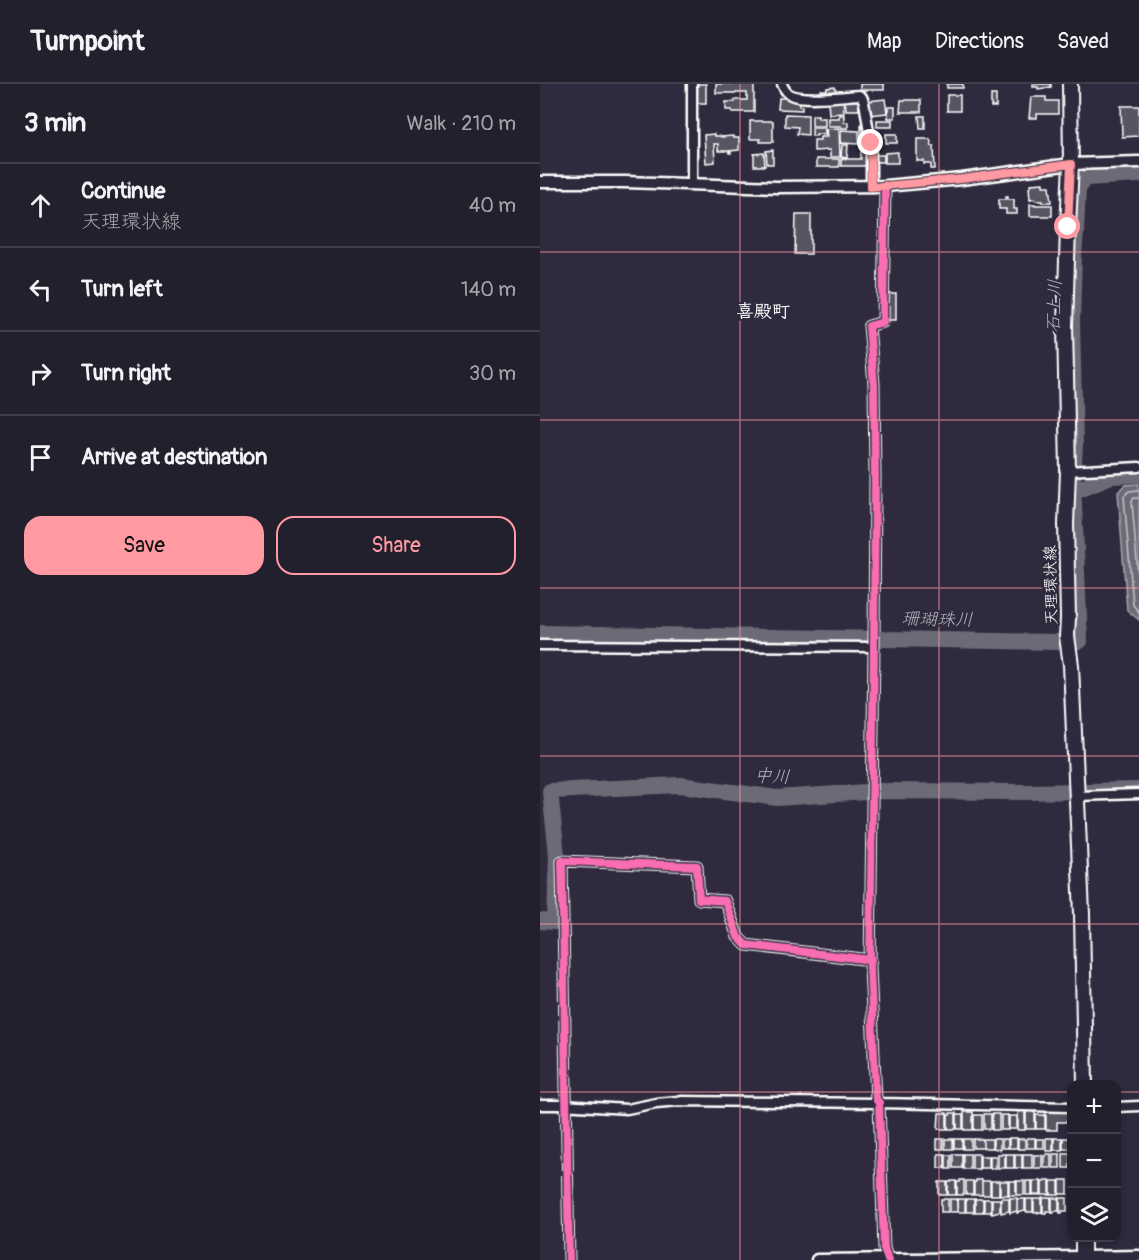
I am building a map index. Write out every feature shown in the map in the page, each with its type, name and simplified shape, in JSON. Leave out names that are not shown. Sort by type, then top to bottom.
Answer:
[{"type":"main road","name":"天理環状線","points":[[1070,84],[1071,164],[1065,326],[1068,471],[1067,642],[1071,665],[1082,915],[1084,1080]]},
{"type":"main road","points":[[1083,1242],[1083,1259]]},
{"type":"street","points":[[692,84],[692,184]]},
{"type":"street","points":[[782,84],[790,95],[805,98],[859,95],[862,98],[871,143],[871,187]]},
{"type":"street","points":[[540,182],[871,187],[962,179],[1071,164],[1139,162]]},
{"type":"street","points":[[885,186],[883,322],[869,326],[874,384],[871,960],[884,1248],[888,1259]]},
{"type":"street","points":[[1068,471],[1139,467]]},
{"type":"street","points":[[540,645],[874,645]]},
{"type":"street","points":[[1077,790],[1139,794]]},
{"type":"street","points":[[569,1260],[562,861],[697,866],[699,899],[725,901],[738,937],[746,945],[871,960]]},
{"type":"street","points":[[540,1105],[627,1109],[680,1101],[1067,1107]]},
{"type":"street","points":[[1121,1107],[1139,1106]]},
{"type":"street","points":[[817,1260],[1083,1259],[1139,1256]]},
{"type":"water","points":[[1139,484],[1139,620],[1127,610],[1118,492],[1126,485]]},
{"type":"building","points":[[693,84],[706,84],[706,103],[693,103]]},
{"type":"building","points":[[716,84],[754,84],[754,112],[726,110],[726,102],[747,100],[747,93],[716,93]]},
{"type":"building","points":[[860,84],[884,84],[884,90],[860,90]]},
{"type":"building","points":[[947,84],[963,84],[963,88],[947,88]]},
{"type":"building","points":[[1033,84],[1051,84],[1051,87],[1038,89],[1038,87],[1033,87]]},
{"type":"building","points":[[835,87],[836,94],[822,94],[821,90]]},
{"type":"building","points":[[947,95],[960,95],[960,111],[947,111]]},
{"type":"building","points":[[991,95],[996,95],[996,107],[991,107]]},
{"type":"building","points":[[1031,97],[1046,97],[1046,101],[1058,101],[1058,114],[1037,114],[1037,118],[1029,118]]},
{"type":"building","points":[[779,98],[800,98],[799,106],[802,106],[802,110],[778,109]]},
{"type":"building","points":[[838,99],[843,99],[844,113],[829,114],[828,102],[838,102]]},
{"type":"building","points":[[845,99],[859,99],[859,110],[846,110]]},
{"type":"building","points":[[885,99],[887,113],[869,115],[868,101]]},
{"type":"building","points":[[901,100],[921,100],[921,112],[900,112]]},
{"type":"building","points":[[1121,106],[1139,106],[1139,136],[1122,137]]},
{"type":"building","points":[[888,107],[895,107],[895,118],[888,118]]},
{"type":"building","points":[[785,114],[808,115],[808,135],[797,134],[798,127],[785,126]]},
{"type":"building","points":[[812,115],[825,118],[825,126],[812,126]]},
{"type":"building","points":[[839,115],[844,115],[844,122],[848,122],[848,128],[828,126],[828,118],[839,118]]},
{"type":"building","points":[[919,116],[925,116],[925,128],[920,128]]},
{"type":"building","points":[[877,120],[892,120],[892,127],[877,127]]},
{"type":"building","points":[[750,121],[773,121],[773,142],[750,139]]},
{"type":"building","points":[[861,125],[866,125],[867,130],[867,166],[841,166],[841,159],[861,159]]},
{"type":"building","points":[[812,128],[825,128],[825,134],[812,136]]},
{"type":"building","points":[[839,128],[840,157],[830,157],[830,150],[814,151],[814,140],[827,137],[826,129]]},
{"type":"building","points":[[841,130],[859,131],[859,144],[841,143]]},
{"type":"building","points":[[714,134],[714,136],[739,138],[739,150],[730,151],[731,153],[718,151],[718,144],[714,144],[715,162],[706,163],[704,135]]},
{"type":"building","points":[[886,134],[897,134],[897,143],[886,143]]},
{"type":"building","points":[[917,139],[930,139],[934,146],[935,169],[931,169],[931,164],[917,161]]},
{"type":"building","points":[[842,145],[848,145],[847,158],[841,157]]},
{"type":"building","points":[[773,150],[773,164],[767,164],[766,151]]},
{"type":"building","points":[[898,152],[898,163],[885,163],[885,153]]},
{"type":"building","points":[[764,153],[765,166],[754,166],[754,154]]},
{"type":"building","points":[[873,155],[884,155],[884,162],[873,162]]},
{"type":"building","points":[[816,159],[839,159],[839,167],[816,167]]},
{"type":"building","points":[[1043,183],[1043,186],[1050,186],[1052,202],[1030,199],[1031,184]]},
{"type":"building","points":[[1006,196],[1008,199],[1014,199],[1014,209],[1017,209],[1017,214],[1006,214],[1006,209],[999,209],[999,199],[1006,199]]},
{"type":"building","points":[[1030,204],[1052,205],[1052,216],[1030,216]]},
{"type":"building","points":[[796,214],[811,214],[811,254],[795,254]]},
{"type":"building","points":[[889,294],[896,294],[896,320],[888,320]]},
{"type":"building","points":[[1018,1111],[1025,1111],[1025,1130],[1018,1130]]},
{"type":"building","points":[[1026,1111],[1035,1111],[1035,1129],[1026,1129]]},
{"type":"building","points":[[964,1112],[973,1112],[973,1130],[964,1130]]},
{"type":"building","points":[[1046,1112],[1067,1112],[1067,1122],[1057,1122],[1057,1130],[1046,1130]]},
{"type":"building","points":[[939,1113],[947,1113],[947,1129],[938,1129]]},
{"type":"building","points":[[950,1113],[956,1113],[956,1129],[948,1129]]},
{"type":"building","points":[[984,1114],[991,1114],[991,1129],[984,1129]]},
{"type":"building","points":[[992,1114],[999,1114],[999,1130],[992,1130]]},
{"type":"building","points":[[957,1115],[963,1115],[963,1129],[957,1129]]},
{"type":"building","points":[[974,1115],[982,1115],[982,1130],[974,1130]]},
{"type":"building","points":[[1001,1115],[1008,1115],[1008,1130],[1001,1130]]},
{"type":"building","points":[[1036,1115],[1045,1115],[1045,1129],[1036,1129]]},
{"type":"building","points":[[1009,1116],[1017,1116],[1017,1129],[1009,1129]]},
{"type":"building","points":[[1009,1138],[1017,1138],[1017,1148],[1009,1148]]},
{"type":"building","points":[[1027,1138],[1035,1138],[1035,1148],[1027,1148]]},
{"type":"building","points":[[1046,1138],[1053,1138],[1053,1151],[1046,1151]]},
{"type":"building","points":[[1054,1138],[1062,1138],[1062,1150],[1054,1150]]},
{"type":"building","points":[[1063,1138],[1067,1138],[1067,1149],[1063,1149]]},
{"type":"building","points":[[937,1139],[943,1139],[943,1149],[937,1149]]},
{"type":"building","points":[[945,1139],[953,1139],[953,1149],[945,1149]]},
{"type":"building","points":[[954,1139],[962,1139],[962,1148],[954,1148]]},
{"type":"building","points":[[963,1139],[971,1139],[971,1149],[963,1149]]},
{"type":"building","points":[[973,1139],[983,1139],[983,1148],[973,1148]]},
{"type":"building","points":[[983,1139],[992,1139],[992,1148],[983,1148]]},
{"type":"building","points":[[993,1139],[1000,1139],[1000,1150],[993,1148]]},
{"type":"building","points":[[1002,1139],[1008,1139],[1008,1148],[1002,1148]]},
{"type":"building","points":[[1018,1139],[1025,1139],[1025,1149],[1018,1149]]},
{"type":"building","points":[[1036,1139],[1044,1139],[1044,1148],[1036,1148]]},
{"type":"building","points":[[1063,1153],[1067,1153],[1067,1168],[1063,1168]]},
{"type":"building","points":[[938,1154],[945,1154],[945,1168],[938,1168]]},
{"type":"building","points":[[953,1154],[962,1154],[962,1168],[953,1168]]},
{"type":"building","points":[[963,1154],[970,1154],[970,1169],[963,1169]]},
{"type":"building","points":[[972,1154],[979,1154],[979,1169],[972,1169]]},
{"type":"building","points":[[998,1154],[1005,1154],[1005,1168],[998,1168]]},
{"type":"building","points":[[1006,1154],[1014,1154],[1014,1168],[1006,1168]]},
{"type":"building","points":[[1015,1154],[1022,1154],[1022,1168],[1015,1168]]},
{"type":"building","points":[[1023,1154],[1032,1154],[1032,1168],[1023,1168]]},
{"type":"building","points":[[1046,1154],[1051,1154],[1051,1168],[1044,1168]]},
{"type":"building","points":[[1053,1154],[1060,1154],[1060,1168],[1053,1168]]},
{"type":"building","points":[[946,1155],[951,1155],[951,1169],[946,1169]]},
{"type":"building","points":[[1034,1155],[1042,1155],[1042,1168],[1034,1168]]},
{"type":"building","points":[[980,1156],[989,1156],[989,1168],[980,1168]]},
{"type":"building","points":[[990,1156],[996,1156],[996,1168],[990,1168]]},
{"type":"building","points":[[964,1180],[964,1195],[957,1195],[957,1182]]},
{"type":"building","points":[[976,1180],[982,1180],[982,1195],[974,1195]]},
{"type":"building","points":[[1050,1180],[1050,1195],[1042,1195],[1042,1182]]},
{"type":"building","points":[[1060,1180],[1067,1180],[1067,1194],[1060,1194]]},
{"type":"building","points":[[956,1181],[956,1195],[948,1195],[948,1182]]},
{"type":"building","points":[[966,1181],[973,1181],[973,1195],[966,1195]]},
{"type":"building","points":[[982,1181],[990,1181],[990,1195],[982,1195]]},
{"type":"building","points":[[991,1181],[999,1181],[999,1195],[991,1195]]},
{"type":"building","points":[[1000,1181],[1008,1181],[1008,1195],[1000,1195]]},
{"type":"building","points":[[1009,1181],[1016,1181],[1016,1195],[1009,1195]]},
{"type":"building","points":[[1017,1181],[1024,1181],[1024,1195],[1017,1195]]},
{"type":"building","points":[[1026,1181],[1032,1181],[1032,1195],[1026,1195]]},
{"type":"building","points":[[1033,1181],[1041,1181],[1041,1195],[1033,1195]]},
{"type":"building","points":[[1051,1181],[1059,1181],[1059,1195],[1051,1195]]},
{"type":"building","points":[[939,1182],[947,1182],[947,1195],[939,1195]]},
{"type":"building","points":[[1001,1198],[1009,1198],[1009,1211],[1001,1213]]},
{"type":"building","points":[[1010,1198],[1017,1198],[1017,1211],[1010,1213]]},
{"type":"building","points":[[1043,1198],[1051,1198],[1051,1211],[1046,1211],[1046,1213],[1043,1213]]},
{"type":"building","points":[[1052,1198],[1059,1198],[1059,1211],[1054,1211],[1054,1213],[1052,1213]]},
{"type":"building","points":[[1060,1198],[1067,1198],[1067,1211],[1060,1213]]},
{"type":"building","points":[[941,1199],[948,1199],[948,1212],[941,1212]]},
{"type":"building","points":[[950,1199],[957,1199],[957,1212],[950,1212]]},
{"type":"building","points":[[958,1199],[965,1199],[965,1212],[958,1212]]},
{"type":"building","points":[[966,1199],[974,1199],[974,1212],[966,1212]]},
{"type":"building","points":[[975,1199],[983,1199],[983,1212],[975,1212]]},
{"type":"building","points":[[984,1199],[991,1199],[991,1212],[984,1212]]},
{"type":"building","points":[[992,1199],[1000,1199],[1000,1211],[992,1213]]},
{"type":"building","points":[[1017,1199],[1025,1199],[1025,1211],[1017,1213]]},
{"type":"building","points":[[1026,1199],[1033,1199],[1033,1212],[1026,1212]]},
{"type":"building","points":[[1034,1199],[1042,1199],[1042,1212],[1034,1213]]},
{"type":"waterway","name":"珊瑚珠川","points":[[540,633],[1080,641],[1073,480],[1075,445],[1072,322],[1078,188],[1086,178],[1139,175]]},
{"type":"waterway","name":"珊瑚珠川","points":[[1074,491],[1111,476],[1139,475]]},
{"type":"waterway","name":"中川","points":[[540,921],[555,922],[557,855],[550,791],[680,785],[777,798],[881,791],[1139,790]]},
{"type":"cycle path","points":[[885,186],[883,322],[869,326],[874,384],[875,477],[870,967],[876,1099],[879,1103],[884,1248],[888,1260]]},
{"type":"cycle path","points":[[569,1260],[562,861],[697,866],[699,899],[725,901],[738,937],[746,945],[871,960]]},
{"type":"district","name":"喜殿町","points":[[763,311]]},
{"type":"route","points":[[871,143],[871,187],[962,179],[1071,164],[1068,227]]},
{"type":"water label","name":"石上川","points":[[1054,306]]}]
